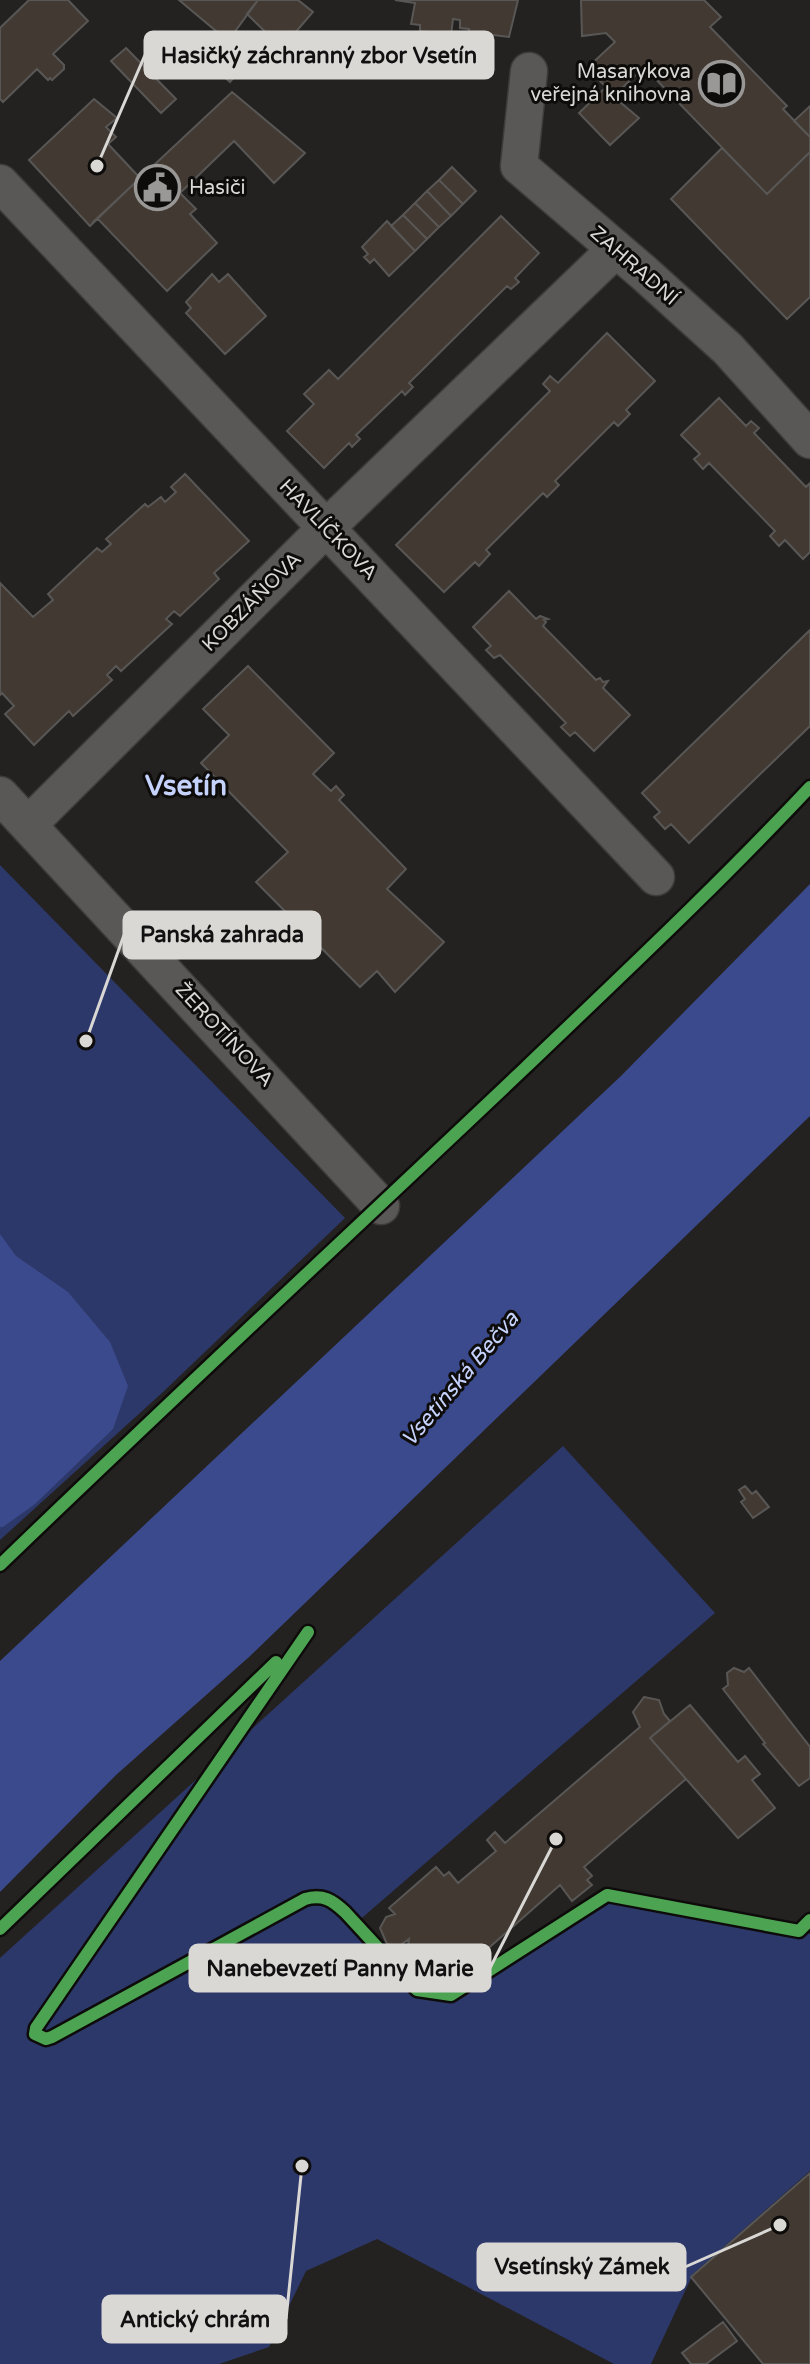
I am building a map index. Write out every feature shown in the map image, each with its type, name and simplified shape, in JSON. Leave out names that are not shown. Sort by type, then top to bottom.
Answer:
[{"type":"street","name":"ZAHRADNÍ","points":[[529,71],[519,166],[728,349],[810,440]]},
{"type":"street","name":"HAVLÍČKOVA","points":[[0,183],[656,877]]},
{"type":"street","name":"KOBZÁŇOVA","points":[[29,824],[326,528],[616,249]]},
{"type":"street","name":"ŽEROTÍNOVA","points":[[0,795],[381,1206]]},
{"type":"shaded area","points":[[0,865],[345,1218],[163,1392],[0,1540]]},
{"type":"shaded area","points":[[563,1446],[715,1613],[356,1923],[417,1990],[451,1995],[607,1895],[810,1934],[810,2171],[693,2274],[651,2364],[614,2364],[377,2239],[306,2271],[269,2347],[219,2364],[0,2364],[0,1958]]},
{"type":"water","name":"Vsetínská Bečva","points":[[810,884],[810,1116],[249,1657],[116,1775],[0,1892],[0,1661],[622,1075]]},
{"type":"water","points":[[0,1234],[16,1256],[68,1292],[110,1342],[128,1386],[113,1429],[35,1504],[3,1527],[0,1527]]},
{"type":"building","points":[[29,0],[68,0],[88,21],[53,54],[64,69],[48,80],[37,69],[3,102],[0,99],[0,28]]},
{"type":"building","points":[[179,0],[258,0],[228,41]]},
{"type":"building","points":[[258,0],[298,0],[313,12],[282,48],[247,14]]},
{"type":"building","points":[[395,0],[518,0],[509,37],[469,32],[469,29],[460,28],[460,20],[453,19],[451,35],[420,31],[420,25],[411,24],[415,3]]},
{"type":"building","points":[[581,0],[704,0],[721,17],[710,27],[787,106],[783,109],[810,137],[810,152],[767,194],[644,67],[616,94],[620,102],[639,118],[610,145],[579,113],[606,87],[587,68],[615,42],[606,33],[582,36]]},
{"type":"building","points":[[215,43],[243,66],[230,82],[203,58]]},
{"type":"building","points":[[126,48],[176,99],[161,113],[111,61]]},
{"type":"building","name":"Hasiči","points":[[232,92],[305,153],[274,183],[234,141],[180,193],[196,209],[190,214],[217,243],[167,291],[98,219],[92,223]]},
{"type":"building","points":[[94,99],[117,118],[106,127],[116,137],[108,144],[140,178],[90,226],[29,160]]},
{"type":"building","points":[[810,106],[810,137],[794,121]]},
{"type":"building","points":[[722,148],[767,194],[810,152],[810,297],[787,319],[671,199]]},
{"type":"building","points":[[452,167],[476,191],[463,204],[439,180]]},
{"type":"building","points":[[439,180],[463,204],[451,216],[427,191]]},
{"type":"building","points":[[427,191],[451,216],[439,227],[415,203]]},
{"type":"building","points":[[415,203],[439,227],[427,239],[403,215]]},
{"type":"building","points":[[403,215],[427,239],[415,251],[391,226]]},
{"type":"building","points":[[501,216],[539,253],[515,278],[519,282],[511,289],[507,286],[409,383],[413,387],[405,395],[402,391],[356,435],[360,439],[352,447],[349,443],[324,468],[287,431],[314,404],[304,394],[329,370],[338,379]]},
{"type":"building","points":[[387,221],[415,251],[389,276],[374,259],[370,263],[364,257],[368,254],[362,247]]},
{"type":"building","points":[[212,274],[219,282],[228,274],[266,316],[225,354],[186,313],[191,308],[186,302]]},
{"type":"building","points":[[607,333],[655,381],[626,410],[630,414],[618,426],[614,422],[555,481],[559,485],[547,497],[543,493],[486,550],[490,554],[479,566],[475,562],[444,592],[396,545],[550,391],[543,384],[550,376],[558,383]]},
{"type":"building","points":[[719,398],[746,426],[751,421],[759,428],[754,433],[806,487],[810,483],[810,552],[803,559],[785,540],[779,546],[770,536],[775,531],[709,463],[703,469],[694,459],[700,454],[681,435]]},
{"type":"building","points":[[185,474],[249,541],[214,573],[219,579],[180,616],[174,611],[166,619],[172,624],[121,671],[116,666],[107,675],[112,680],[73,716],[69,711],[34,745],[5,714],[14,706],[2,693],[0,695],[0,583],[33,617],[53,600],[48,594],[97,548],[102,552],[111,544],[106,539],[145,504],[148,507],[161,497],[165,502],[176,492],[171,487]]},
{"type":"building","points":[[509,591],[536,619],[540,616],[548,619],[544,620],[543,626],[596,680],[608,681],[603,688],[630,715],[594,751],[575,732],[570,736],[561,727],[566,723],[500,655],[494,658],[486,650],[491,646],[473,627]]},
{"type":"building","points":[[810,630],[810,726],[689,843],[671,824],[665,829],[654,817],[660,812],[642,793]]},
{"type":"building","points":[[248,666],[334,753],[313,774],[331,791],[336,786],[344,795],[339,800],[406,869],[387,889],[444,942],[395,992],[377,971],[360,987],[256,882],[288,852],[201,763],[229,735],[203,709]]},
{"type":"building","points":[[745,1486],[752,1494],[756,1491],[769,1507],[753,1518],[741,1502],[745,1499],[739,1490]]},
{"type":"building","points":[[734,1668],[744,1672],[749,1668],[810,1747],[810,1778],[799,1786],[763,1744],[723,1689],[728,1685],[727,1673]]},
{"type":"building","points":[[644,1697],[659,1700],[670,1721],[650,1738],[686,1779],[584,1867],[592,1876],[587,1880],[592,1885],[572,1901],[560,1885],[448,1984],[442,1978],[422,1978],[406,1959],[409,1939],[399,1946],[387,1944],[380,1928],[386,1917],[395,1914],[389,1908],[436,1867],[444,1876],[449,1872],[458,1883],[496,1851],[487,1840],[495,1832],[505,1843],[640,1727],[633,1712]]},
{"type":"building","points":[[690,1705],[738,1762],[745,1756],[760,1774],[752,1780],[775,1808],[738,1838],[650,1738]]},
{"type":"building","points":[[810,2173],[810,2364],[763,2364],[691,2277]]},
{"type":"building","points":[[723,2322],[737,2341],[706,2364],[691,2364],[682,2353]]},
{"type":"cycle path","points":[[0,1565],[634,964],[810,787]]},
{"type":"cycle path","points":[[308,1632],[36,2028],[35,2034],[46,2039],[52,2037],[305,1899],[317,1897],[327,1899],[340,1908],[417,1990],[451,1995],[607,1895],[799,1931],[810,1920]]},
{"type":"cycle path","points":[[0,1929],[276,1662]]},
{"type":"place","name":"Masarykova veřejná knihovna","points":[[722,83]]},
{"type":"place","name":"Hasičký záchranný zbor Vsetín","points":[[97,166]]},
{"type":"place","name":"Hasiči","points":[[158,188]]},
{"type":"place","name":"Panská zahrada","points":[[86,1041]]},
{"type":"place","name":"Nanebevzetí Panny Marie","points":[[556,1839]]},
{"type":"place","name":"Antický chrám","points":[[302,2166]]},
{"type":"place","name":"Vsetínský Zámek","points":[[780,2225]]},
{"type":"district","name":"Vsetín","points":[[186,786]]}]
